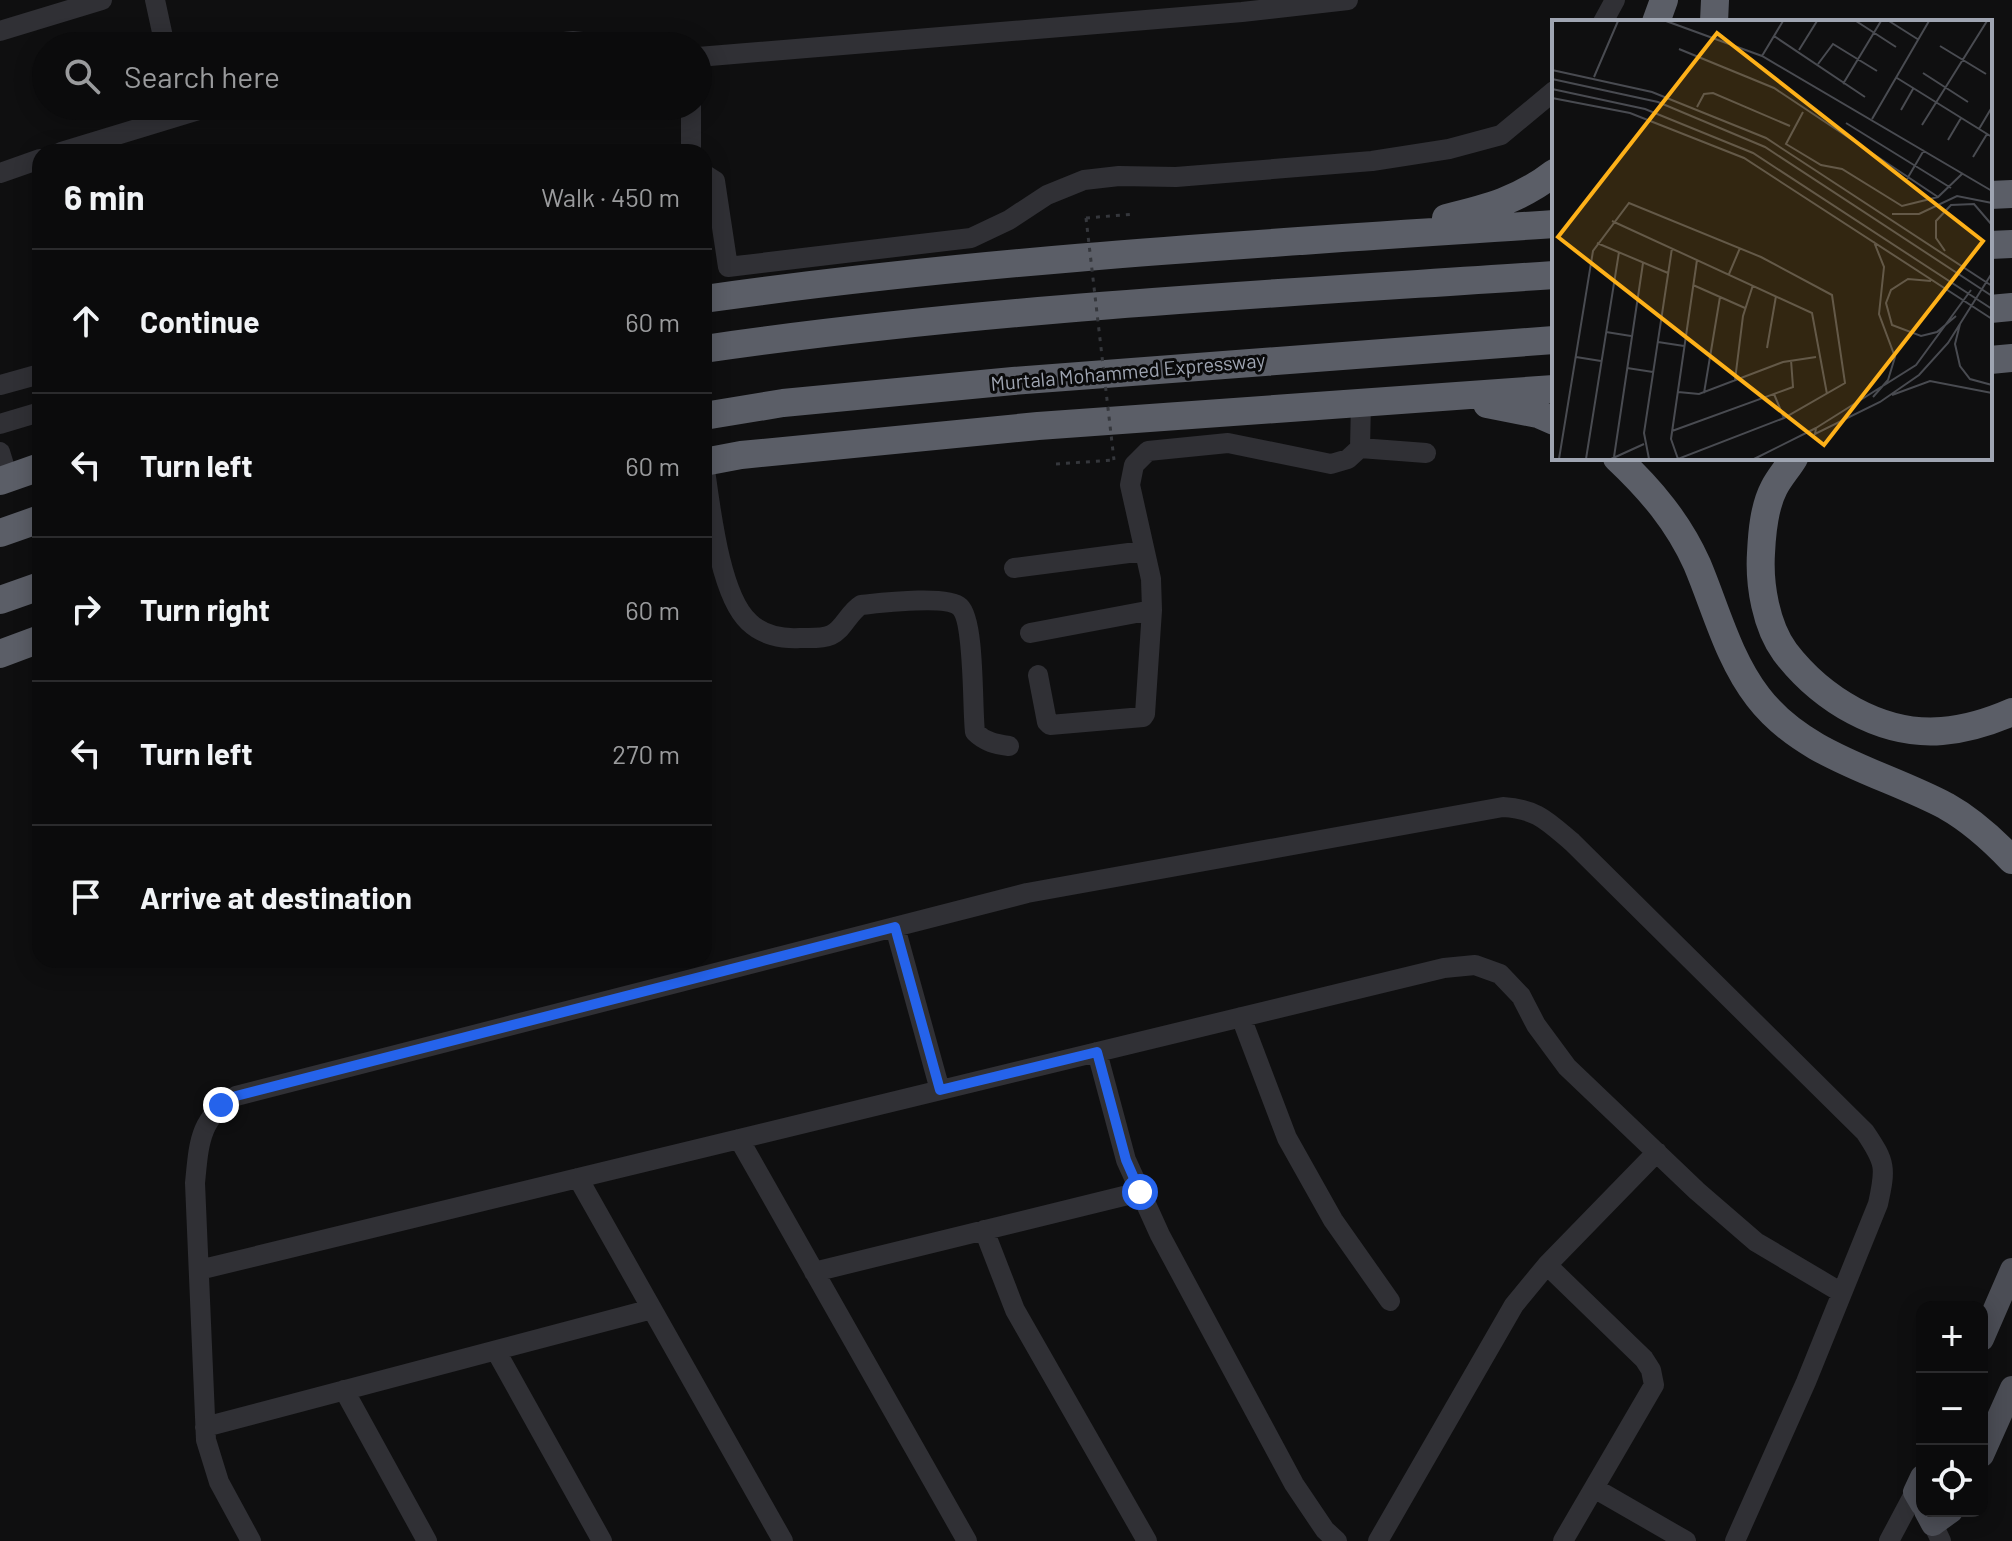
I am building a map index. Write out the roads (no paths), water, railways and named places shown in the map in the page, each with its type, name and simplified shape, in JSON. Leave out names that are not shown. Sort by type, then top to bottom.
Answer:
[{"type":"highway","points":[[1657,20],[1664,0]]},
{"type":"highway","points":[[1714,20],[1715,0]]},
{"type":"highway","points":[[1347,238],[1499,205],[1534,189],[1552,175]]},
{"type":"highway","points":[[1992,195],[2012,194]]},
{"type":"highway","points":[[712,298],[955,269],[1552,224]]},
{"type":"highway","points":[[1992,245],[2012,244]]},
{"type":"highway","points":[[712,348],[802,335],[1042,312],[1552,275]]},
{"type":"highway","points":[[1992,309],[2012,307]]},
{"type":"highway","name":"Murtala Mohammed Expressway","points":[[712,415],[783,403],[1013,381],[1552,340]]},
{"type":"highway","points":[[1992,360],[2012,358]]},
{"type":"highway","points":[[712,461],[741,455],[1038,426],[1552,389]]},
{"type":"highway","points":[[1406,399],[1481,403],[1538,414],[1552,420]]},
{"type":"highway","points":[[1619,460],[1674,519],[1697,563],[1732,655],[1758,698],[1791,730],[1831,756],[1947,807],[1985,832],[2012,860]]},
{"type":"highway","points":[[1793,460],[1773,489],[1763,526],[1760,569],[1766,610],[1784,650],[1813,682],[1853,711],[1893,727],[1940,731],[1983,725],[2012,712]]},
{"type":"highway","points":[[3,470],[32,468]]},
{"type":"highway","points":[[0,533],[32,522]]},
{"type":"highway","points":[[0,600],[32,589]]},
{"type":"highway","points":[[0,654],[32,642]]},
{"type":"main road","points":[[1988,1325],[2012,1270]]},
{"type":"main road","points":[[1986,1445],[2012,1388]]},
{"type":"street","points":[[0,31],[102,0]]},
{"type":"street","points":[[155,0],[162,32]]},
{"type":"street","points":[[712,56],[1242,12],[1348,0]]},
{"type":"street","points":[[1604,20],[1615,0]]},
{"type":"street","points":[[712,179],[715,181],[728,267],[971,238],[1009,220],[1047,195],[1084,180],[1119,176],[1176,177],[1324,165],[1449,149],[1501,135],[1552,93]]},
{"type":"street","points":[[83,144],[150,120]]},
{"type":"street","points":[[691,120],[691,144]]},
{"type":"street","points":[[0,173],[32,162]]},
{"type":"street","points":[[0,385],[32,376]]},
{"type":"street","points":[[1038,675],[1050,725],[1143,717],[1147,710],[1151,579],[1130,485],[1134,465],[1148,451],[1228,443],[1331,464],[1348,459],[1360,448],[1361,402]]},
{"type":"street","points":[[0,424],[32,414]]},
{"type":"street","points":[[1360,448],[1426,453]]},
{"type":"street","points":[[712,517],[730,591],[747,620],[763,633],[790,639],[828,637],[861,605],[945,600],[959,606],[966,615],[971,649],[975,732],[981,739],[1009,746]]},
{"type":"street","points":[[1014,568],[1144,551]]},
{"type":"street","points":[[1030,633],[1152,610]]},
{"type":"street","points":[[251,1541],[219,1482],[206,1440],[195,1183],[200,1141],[207,1121],[221,1105],[236,1096],[1027,893],[1503,807],[1525,808],[1546,820],[1572,842],[1865,1132],[1882,1157],[1884,1177],[1878,1204],[1735,1541]]},
{"type":"street","points":[[895,927],[940,1090]]},
{"type":"street","points":[[199,1270],[1444,968],[1475,965],[1500,974],[1521,996],[1536,1025],[1567,1067],[1756,1242],[1842,1293]]},
{"type":"street","points":[[1241,1017],[1287,1138],[1333,1220],[1390,1301]]},
{"type":"street","points":[[1097,1052],[1126,1160],[1160,1235],[1294,1484],[1325,1530],[1337,1541]]},
{"type":"street","points":[[739,1139],[967,1541]]},
{"type":"street","points":[[1378,1541],[1514,1305],[1547,1265],[1657,1152]]},
{"type":"street","points":[[578,1178],[783,1541]]},
{"type":"street","points":[[814,1272],[1140,1192]]},
{"type":"street","points":[[984,1230],[1015,1310],[1147,1541]]},
{"type":"street","points":[[1547,1265],[1644,1359],[1651,1370],[1654,1385],[1563,1541]]},
{"type":"street","points":[[205,1427],[652,1309]]},
{"type":"street","points":[[496,1351],[602,1541]]},
{"type":"street","points":[[344,1390],[427,1541]]},
{"type":"street","points":[[1594,1488],[1686,1541]]},
{"type":"street","points":[[1889,1541],[1920,1517]]}]
